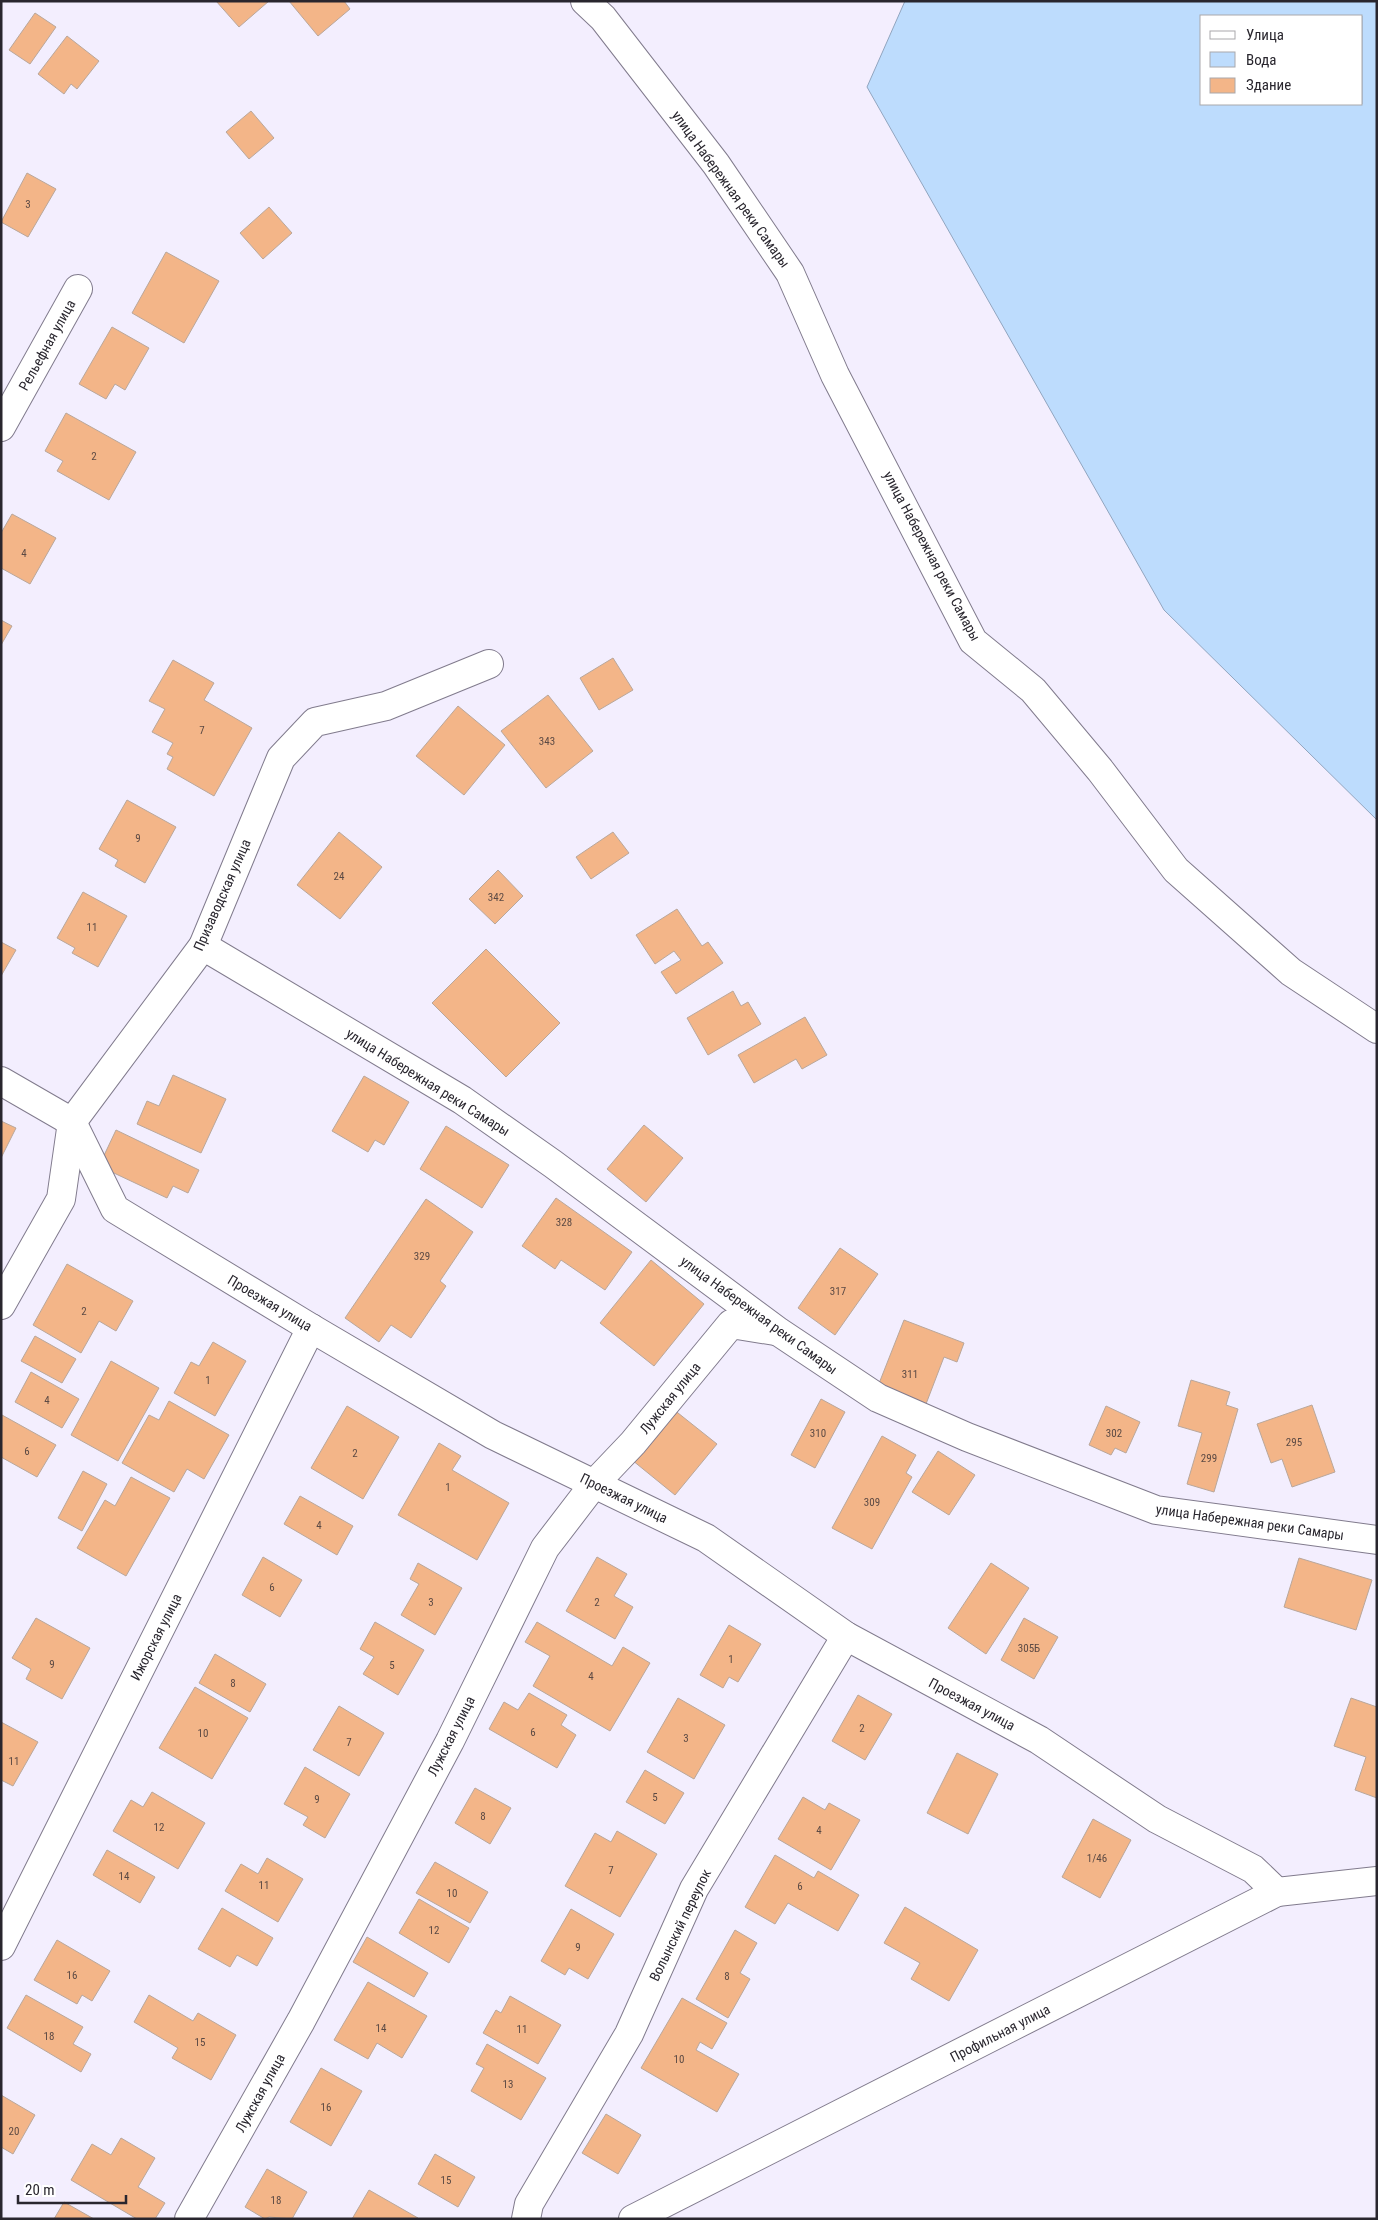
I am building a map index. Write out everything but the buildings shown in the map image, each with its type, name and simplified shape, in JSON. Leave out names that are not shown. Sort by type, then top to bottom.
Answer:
[{"type":"street","name":"улица Набережная реки Самары","points":[[585,1],[602,18],[716,164],[790,273],[835,375],[973,641],[1033,690],[1100,770],[1176,870],[1291,972],[1377,1029]]},
{"type":"street","name":"Рельефная улица","points":[[1,427],[78,289]]},
{"type":"street","name":"Призаводская улица","points":[[1,1305],[62,1199],[72,1122],[203,946],[281,758],[315,722],[386,706],[489,664]]},
{"type":"street","name":"улица Набережная реки Самары","points":[[203,946],[462,1100],[553,1164],[779,1332],[878,1398],[967,1437],[1156,1510],[1377,1540]]},
{"type":"street","points":[[1,1082],[72,1122]]},
{"type":"street","name":"Проезжая улица","points":[[72,1122],[115,1208],[311,1328],[493,1435],[706,1538],[846,1636],[1039,1740],[1157,1819],[1254,1869],[1277,1892]]},
{"type":"street","name":"Лужская улица","points":[[189,2219],[301,2020],[440,1758],[545,1548],[594,1484],[633,1443],[731,1324],[779,1332]]},
{"type":"street","name":"Ижорская улица","points":[[1,1946],[311,1328]]},
{"type":"street","name":"Волынский переулок","points":[[526,2219],[529,2204],[629,2034],[694,1889],[846,1636]]},
{"type":"street","name":"Профильная улица","points":[[633,2219],[1277,1892],[1377,1881]]},
{"type":"water","points":[[905,1],[1377,1],[1377,820],[1164,610],[867,87]]}]
